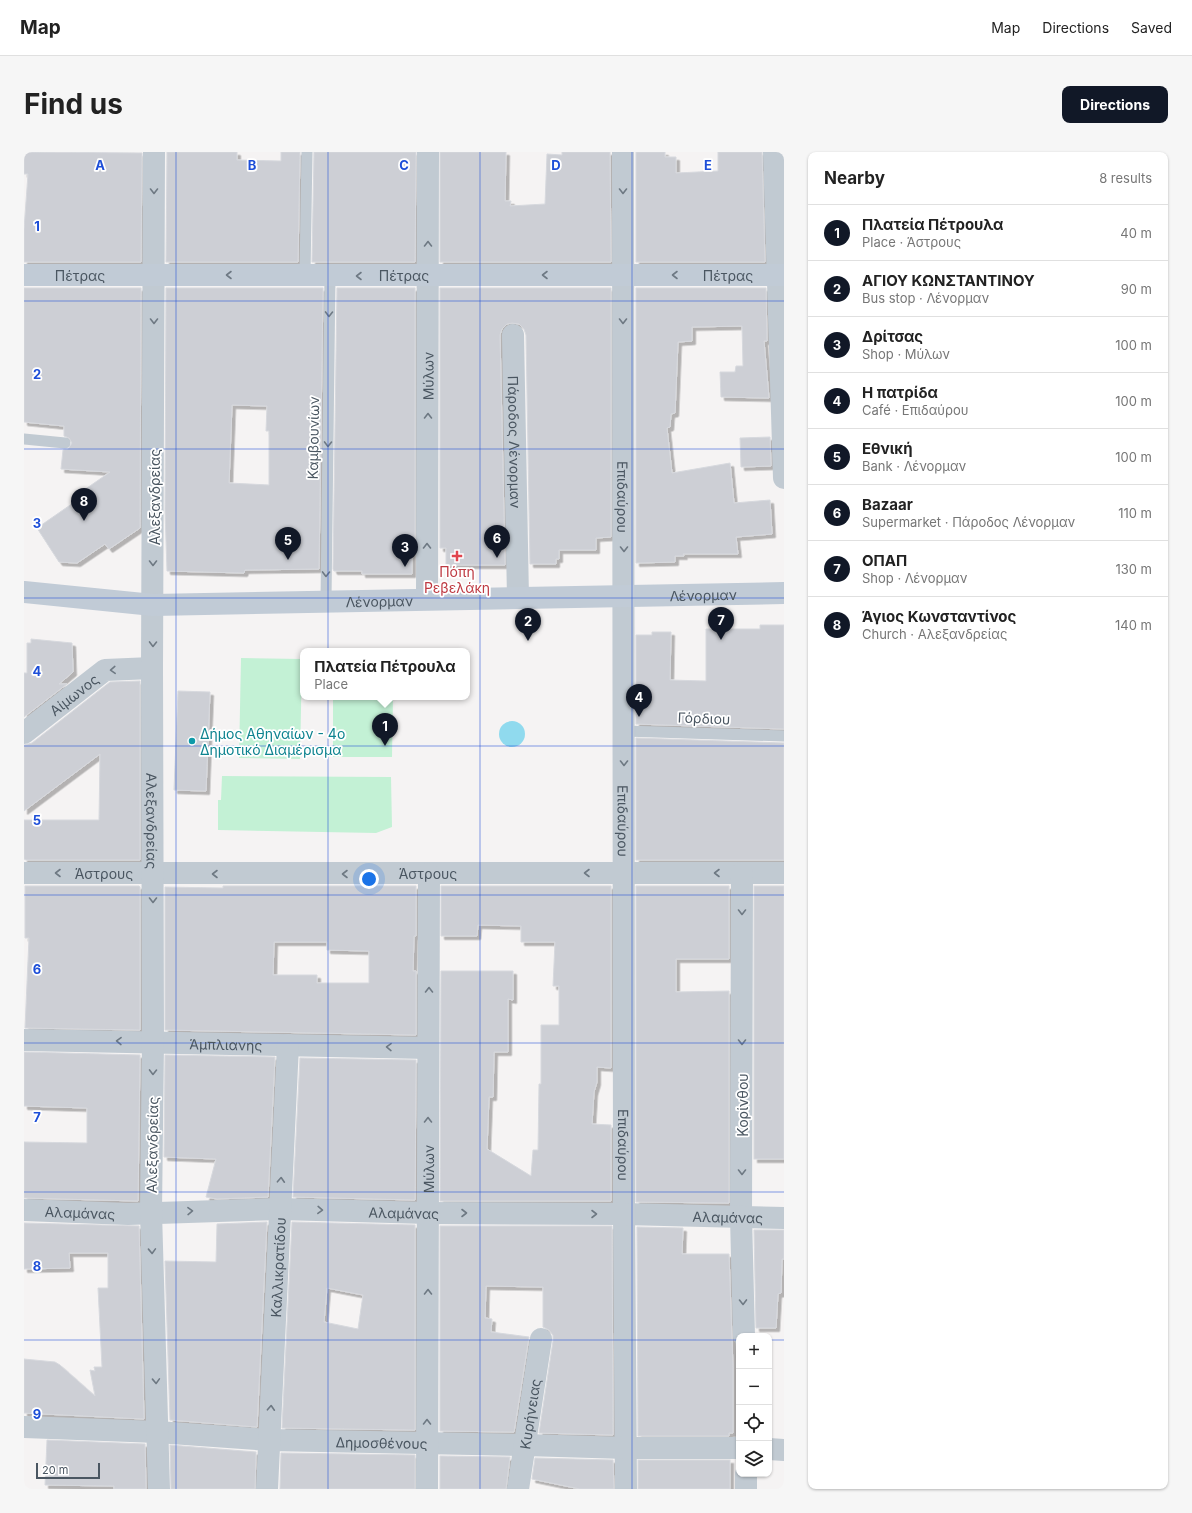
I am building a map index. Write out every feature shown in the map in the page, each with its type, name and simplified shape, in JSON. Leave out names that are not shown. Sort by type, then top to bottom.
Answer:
[{"type":"main road","name":"Πέτρας","points":[[24,276],[781,276]]},
{"type":"main road","name":"Λένορμαν","points":[[24,592],[153,605],[784,593]]},
{"type":"street","name":"Αλεξανδρείας","points":[[154,152],[152,668],[153,1042],[151,1212],[159,1489]]},
{"type":"street","name":"Μύλων","points":[[427,599],[428,152]]},
{"type":"street","name":"Επιδαύρου","points":[[623,152],[624,1214],[626,1489]]},
{"type":"street","points":[[774,152],[781,276],[784,478]]},
{"type":"street","name":"Πάροδος Λένορμαν","points":[[513,335],[518,598]]},
{"type":"street","name":"Αίμωνος","points":[[24,733],[105,670],[152,668]]},
{"type":"street","name":"Άστρους","points":[[24,873],[784,873]]},
{"type":"street","name":"Κορίνθου","points":[[742,873],[742,1217],[744,1333]]},
{"type":"street","name":"Μύλων","points":[[427,1489],[429,874]]},
{"type":"street","name":"Άμπλιανης","points":[[24,1040],[428,1048]]},
{"type":"street","name":"Καλλικρατίδου","points":[[267,1489],[288,1045]]},
{"type":"street","name":"Αλαμάνας","points":[[24,1210],[128,1214],[151,1212],[280,1209],[428,1213],[624,1214],[784,1218]]},
{"type":"street","name":"Κυρήνειας","points":[[518,1489],[541,1339]]},
{"type":"street","name":"Δημοσθένους","points":[[24,1426],[157,1432],[270,1440],[626,1448],[736,1448]]},
{"type":"street","points":[[772,1449],[784,1450]]},
{"type":"street","points":[[746,1477],[746,1489]]},
{"type":"lane","points":[[305,276],[307,152]]},
{"type":"lane","name":"Καμβουνίων","points":[[326,601],[330,276]]},
{"type":"lane","points":[[24,439],[65,444]]},
{"type":"lane","name":"Γόρδιου","points":[[624,731],[784,736]]},
{"type":"green space","points":[[241,658],[300,659],[300,759],[239,758]]},
{"type":"green space","points":[[333,700],[393,700],[392,757],[333,757]]},
{"type":"green space","points":[[222,776],[391,777],[392,827],[376,833],[218,830],[218,800],[221,800]]},
{"type":"water","points":[[512,721],[521,725],[525,734],[521,743],[512,747],[503,743],[499,734],[503,725]]},
{"type":"building","points":[[24,152],[142,153],[141,262],[24,262],[24,229],[28,174],[24,174]]},
{"type":"building","points":[[167,152],[237,152],[237,160],[281,161],[281,152],[300,152],[298,262],[166,262]]},
{"type":"building","points":[[314,152],[416,152],[415,262],[312,262]]},
{"type":"building","points":[[440,152],[506,152],[505,201],[511,201],[510,206],[545,204],[547,154],[562,155],[562,152],[610,152],[611,262],[440,262]]},
{"type":"building","points":[[636,152],[665,152],[665,157],[676,157],[676,173],[718,171],[718,152],[762,152],[765,262],[636,262]]},
{"type":"building","points":[[24,288],[141,288],[140,528],[109,549],[105,544],[77,563],[59,562],[37,528],[76,501],[74,497],[110,472],[61,469],[63,450],[68,449],[72,443],[69,438],[64,436],[64,426],[24,422]]},
{"type":"building","points":[[166,288],[323,288],[319,569],[245,570],[244,573],[167,571],[165,511]],"holes":[[[232,405],[267,406],[266,431],[269,431],[269,485],[229,483]]]},
{"type":"building","points":[[337,288],[415,288],[415,547],[412,547],[412,574],[362,574],[362,571],[334,571],[333,569]]},
{"type":"building","points":[[440,288],[611,288],[611,537],[596,538],[596,550],[559,550],[559,559],[556,559],[556,564],[530,564],[526,335],[524,329],[519,324],[512,323],[507,324],[502,329],[500,335],[505,565],[446,565],[446,548],[440,548]]},
{"type":"building","points":[[636,288],[766,288],[767,341],[764,341],[769,398],[721,397],[720,372],[735,372],[736,366],[743,366],[742,326],[692,327],[692,341],[678,342],[675,413],[671,414],[670,427],[667,428],[672,473],[730,463],[734,503],[770,500],[772,534],[736,537],[738,554],[683,554],[684,556],[675,556],[675,562],[636,563]]},
{"type":"building","points":[[770,437],[771,466],[741,467],[740,438]]},
{"type":"building","points":[[760,625],[784,625],[784,729],[636,724],[636,635],[652,635],[652,632],[671,632],[670,680],[706,681],[706,629],[760,629]]},
{"type":"building","points":[[31,639],[72,643],[73,672],[59,684],[67,684],[24,717],[24,673],[27,673],[27,643],[31,643]]},
{"type":"building","points":[[140,681],[140,860],[24,859],[24,820],[99,820],[100,754],[24,811],[24,745],[32,743],[110,682]]},
{"type":"building","name":"Δήμος Αθηναίων - 4ο Δημοτικό Διαμέρισμα","points":[[178,691],[210,692],[206,791],[174,790]]},
{"type":"building","points":[[636,738],[784,743],[784,860],[636,860]]},
{"type":"building","points":[[25,886],[140,887],[140,1030],[25,1028],[29,938],[25,938]]},
{"type":"building","points":[[223,886],[416,886],[416,936],[414,936],[413,971],[416,971],[416,1035],[165,1030],[165,887],[223,888]],"holes":[[[274,942],[327,942],[327,950],[369,951],[369,983],[317,983],[317,975],[273,975]]]},
{"type":"building","points":[[441,886],[611,886],[611,1068],[597,1067],[597,1082],[594,1092],[592,1124],[611,1125],[611,1201],[440,1201],[441,971],[513,971],[513,1000],[508,999],[508,1052],[494,1052],[493,1097],[489,1097],[487,1149],[531,1176],[533,1150],[538,1150],[539,1084],[541,1084],[541,1025],[559,1025],[559,986],[553,986],[555,942],[521,942],[521,926],[478,925],[477,936],[441,936]]},
{"type":"building","points":[[636,886],[729,886],[729,959],[676,959],[676,992],[729,991],[729,1203],[636,1202]]},
{"type":"building","points":[[754,886],[784,886],[784,1159],[754,1159]]},
{"type":"building","points":[[24,1052],[140,1055],[138,1201],[24,1198],[24,1142],[87,1143],[87,1108],[24,1106]]},
{"type":"building","points":[[165,1055],[275,1057],[268,1197],[217,1199],[206,1197],[216,1159],[164,1157]]},
{"type":"building","points":[[300,1058],[416,1060],[415,1200],[293,1197]]},
{"type":"building","points":[[267,1222],[257,1427],[170,1420],[165,1261],[216,1262],[217,1224]]},
{"type":"building","points":[[292,1222],[415,1225],[415,1430],[282,1428]],"holes":[[[327,1288],[363,1295],[358,1329],[324,1322]]]},
{"type":"building","points":[[24,1223],[139,1226],[144,1419],[24,1413],[24,1359],[55,1362],[95,1396],[90,1370],[95,1371],[94,1367],[102,1367],[98,1288],[108,1288],[108,1253],[69,1253],[70,1268],[24,1269]]},
{"type":"building","points":[[440,1226],[612,1226],[613,1435],[539,1433],[553,1341],[553,1335],[549,1330],[543,1327],[543,1287],[486,1286],[485,1318],[492,1319],[491,1332],[529,1337],[514,1432],[440,1431]]},
{"type":"building","points":[[637,1227],[683,1228],[682,1254],[729,1254],[733,1368],[733,1433],[729,1433],[729,1436],[638,1436]]},
{"type":"building","points":[[754,1230],[784,1230],[784,1259],[782,1259],[781,1293],[778,1294],[776,1328],[756,1328]]},
{"type":"building","points":[[47,1440],[145,1444],[146,1489],[114,1489],[114,1486],[45,1485]]},
{"type":"building","points":[[170,1445],[256,1452],[255,1489],[171,1489]]},
{"type":"building","points":[[281,1453],[415,1455],[415,1489],[280,1489]]},
{"type":"building","points":[[440,1456],[510,1457],[506,1489],[440,1489]]},
{"type":"building","points":[[535,1458],[613,1460],[614,1489],[580,1489],[532,1479]]},
{"type":"building","points":[[638,1460],[730,1460],[730,1489],[638,1489]]},
{"type":"place","name":"Άγιος Κωνσταντίνος","points":[[84,521]]},
{"type":"place","name":"Πόπη Ρεβελάκη","points":[[457,556]]},
{"type":"place","name":"Bazaar","points":[[497,558]]},
{"type":"place","name":"Εθνική","points":[[288,560]]},
{"type":"place","name":"Δρίτσας","points":[[405,567]]},
{"type":"place","name":"ΟΠΑΠ","points":[[721,640]]},
{"type":"place","name":"ΑΓΙΟΥ ΚΩΝΣΤΑΝΤΙΝΟΥ","points":[[528,641]]},
{"type":"place","name":"Η πατρίδα","points":[[639,717]]},
{"type":"place","name":"Δήμος Αθηναίων - 4ο Δημοτικό Διαμέρισμα","points":[[192,741]]},
{"type":"place","name":"Πλατεία Πέτρουλα","points":[[385,746]]}]
